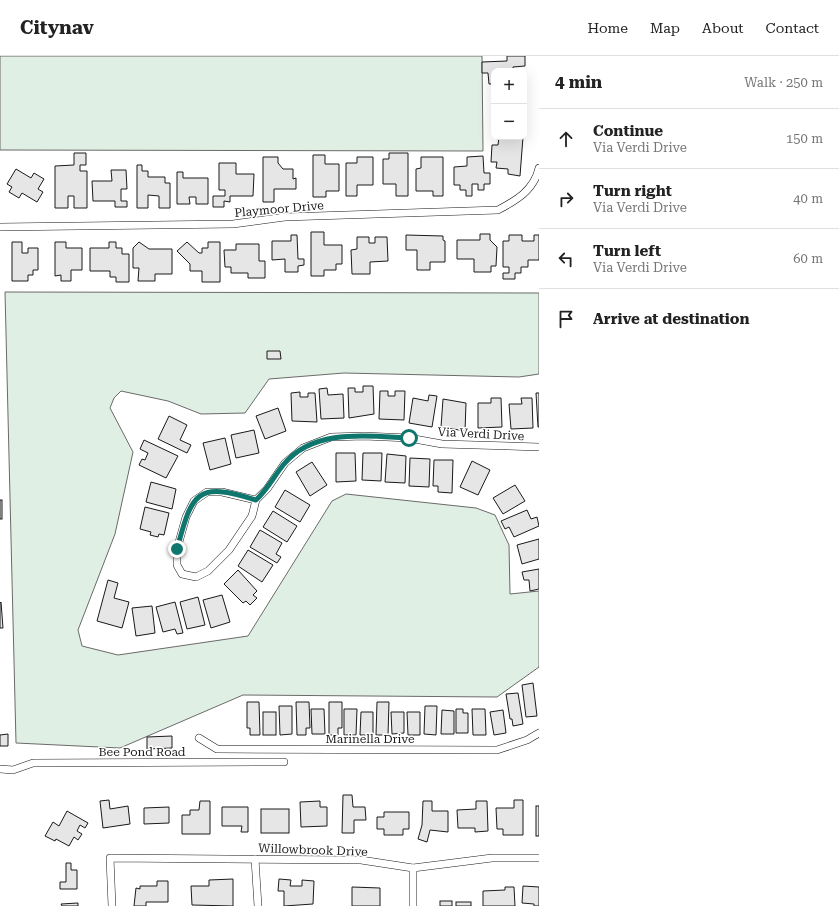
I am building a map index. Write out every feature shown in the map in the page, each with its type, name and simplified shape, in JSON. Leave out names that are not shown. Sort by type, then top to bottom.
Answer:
[{"type":"street","name":"Playmoor Drive","points":[[0,227],[233,224],[285,218],[498,210],[516,201],[532,186],[539,168]]},
{"type":"street","name":"Via Verdi Drive","points":[[256,500],[222,492],[207,492],[194,500],[186,517],[177,549],[177,565],[182,574],[196,576],[208,571],[229,550],[252,516],[256,500],[267,489],[285,463],[303,448],[331,437],[364,436],[409,438],[442,444],[539,447]]},
{"type":"street","name":"Marinella Drive","points":[[199,738],[218,749],[497,750],[527,740],[539,733]]},
{"type":"street","name":"Bee Pond Road","points":[[0,770],[13,770],[33,763],[284,762]]},
{"type":"street","name":"Willowbrook Drive","points":[[112,906],[110,858],[361,860],[413,868],[492,858],[539,858]]},
{"type":"street","points":[[255,859],[258,906]]},
{"type":"street","points":[[413,868],[413,906]]},
{"type":"green space","points":[[0,56],[482,56],[483,151],[0,150]]},
{"type":"green space","points":[[5,292],[539,293],[539,374],[519,377],[344,373],[269,379],[245,413],[201,414],[168,401],[121,391],[114,398],[110,408],[133,452],[115,534],[78,630],[82,646],[118,655],[248,636],[332,501],[346,494],[476,508],[495,515],[509,545],[510,594],[539,591],[539,667],[497,697],[243,695],[120,748],[16,743]]},
{"type":"building","points":[[507,56],[525,56],[525,66],[513,68],[491,68],[491,84],[489,84],[488,73],[482,73],[482,62],[507,61]]},
{"type":"building","points":[[499,140],[523,140],[520,176],[508,174],[508,169],[496,168],[497,162],[491,162],[492,145],[498,145]]},
{"type":"building","points":[[74,153],[86,153],[86,165],[80,165],[80,171],[87,171],[87,208],[74,208],[74,196],[68,196],[68,208],[55,208],[55,166],[74,165]]},
{"type":"building","points":[[389,153],[408,153],[408,196],[396,196],[396,184],[383,184],[383,159],[389,159]]},
{"type":"building","points":[[313,155],[325,155],[325,164],[339,164],[339,191],[326,191],[326,197],[313,197]]},
{"type":"building","points":[[483,156],[484,173],[490,173],[490,184],[484,184],[484,190],[478,190],[478,184],[472,184],[472,196],[466,196],[466,190],[460,190],[460,185],[454,185],[454,167],[467,166],[467,157]]},
{"type":"building","points":[[263,157],[278,157],[278,163],[283,169],[293,169],[293,179],[296,178],[296,189],[274,189],[274,202],[263,202]]},
{"type":"building","points":[[357,157],[373,157],[373,185],[357,185],[357,196],[346,196],[346,163],[357,163]]},
{"type":"building","points":[[421,157],[443,157],[443,196],[433,196],[433,191],[416,191],[416,169],[421,168]]},
{"type":"building","points":[[219,163],[236,163],[236,174],[254,174],[253,196],[230,196],[230,202],[224,201],[224,207],[213,207],[213,196],[225,196],[225,190],[219,190]]},
{"type":"building","points":[[137,165],[142,165],[142,171],[148,171],[148,177],[165,177],[165,183],[170,183],[170,208],[159,208],[159,196],[148,195],[148,208],[137,208]]},
{"type":"building","points":[[16,169],[31,178],[34,173],[44,179],[38,189],[43,192],[37,202],[22,193],[19,198],[9,192],[12,187],[7,184]]},
{"type":"building","points":[[111,170],[126,170],[127,189],[121,189],[121,201],[127,201],[127,207],[115,207],[115,201],[93,201],[92,181],[112,181]]},
{"type":"building","points":[[177,172],[183,172],[183,178],[208,178],[208,204],[196,204],[196,197],[189,197],[190,204],[177,204]]},
{"type":"building","points":[[311,232],[324,232],[324,245],[342,245],[342,264],[336,264],[336,270],[324,270],[324,276],[311,276]]},
{"type":"building","points":[[480,234],[490,234],[490,240],[497,247],[496,266],[491,266],[491,272],[474,272],[474,259],[457,259],[457,240],[480,240]]},
{"type":"building","points":[[291,235],[297,235],[298,259],[304,259],[304,265],[298,266],[298,272],[285,272],[285,259],[272,260],[272,241],[291,241]]},
{"type":"building","points":[[406,235],[443,236],[443,240],[445,241],[445,262],[430,262],[430,270],[417,270],[417,250],[406,250]]},
{"type":"building","points":[[509,235],[522,235],[522,241],[534,241],[534,235],[539,235],[539,260],[528,260],[528,267],[521,267],[521,273],[515,273],[515,279],[503,279],[503,273],[509,273],[509,267],[503,267],[503,241],[509,241]]},
{"type":"building","points":[[357,237],[369,237],[369,243],[375,243],[375,237],[387,237],[388,261],[370,262],[370,274],[352,274],[351,250],[357,249]]},
{"type":"building","points":[[12,242],[22,242],[22,253],[28,253],[28,248],[38,248],[38,270],[33,270],[33,275],[28,275],[28,281],[12,281]]},
{"type":"building","points":[[55,242],[66,242],[66,248],[82,248],[82,270],[71,270],[71,281],[61,281],[61,275],[55,276]]},
{"type":"building","points":[[109,242],[116,242],[116,248],[122,248],[122,254],[129,254],[129,282],[116,282],[116,277],[110,277],[110,271],[90,271],[90,248],[109,248]]},
{"type":"building","points":[[139,242],[149,249],[172,249],[172,274],[155,274],[155,281],[138,281],[139,268],[133,268],[133,248]]},
{"type":"building","points":[[187,242],[199,253],[202,253],[202,248],[208,248],[208,242],[220,242],[220,282],[202,282],[202,271],[190,271],[190,264],[177,251]]},
{"type":"building","points":[[236,244],[259,244],[259,261],[265,261],[265,278],[248,278],[248,273],[231,273],[231,267],[225,267],[224,250],[236,250]]},
{"type":"building","points":[[267,351],[280,351],[281,359],[267,359]]},
{"type":"building","points":[[363,386],[373,386],[374,414],[349,418],[348,388],[355,388],[355,392],[363,392]]},
{"type":"building","points":[[327,388],[328,395],[343,394],[344,418],[321,419],[319,389]]},
{"type":"building","points":[[380,391],[388,391],[388,396],[395,396],[395,391],[405,391],[404,420],[379,419]]},
{"type":"building","points":[[300,392],[300,397],[308,397],[308,393],[315,393],[317,422],[292,421],[291,393]]},
{"type":"building","points":[[536,393],[539,393],[539,427],[538,427]]},
{"type":"building","points":[[429,395],[437,396],[432,427],[409,423],[413,398],[428,401]]},
{"type":"building","points":[[491,398],[501,398],[502,427],[478,428],[478,403],[491,403]]},
{"type":"building","points":[[521,398],[532,398],[533,428],[511,429],[509,404],[522,404]]},
{"type":"building","points":[[443,399],[466,403],[465,431],[441,427]]},
{"type":"building","points":[[278,408],[286,431],[265,439],[256,416]]},
{"type":"building","points":[[169,416],[187,425],[180,440],[191,445],[187,453],[158,439]]},
{"type":"building","points":[[254,430],[259,453],[236,458],[231,435]]},
{"type":"building","points":[[225,438],[231,464],[210,470],[203,443]]},
{"type":"building","points":[[144,440],[178,456],[166,478],[139,465],[142,459],[145,460],[148,453],[140,449]]},
{"type":"building","points":[[336,453],[355,453],[356,481],[336,482]]},
{"type":"building","points":[[363,453],[382,453],[381,481],[362,480]]},
{"type":"building","points":[[387,454],[406,456],[405,483],[385,482]]},
{"type":"building","points":[[410,458],[430,459],[429,487],[409,486]]},
{"type":"building","points":[[434,460],[453,460],[452,493],[438,492],[438,486],[433,486]]},
{"type":"building","points":[[472,461],[490,470],[478,495],[460,487]]},
{"type":"building","points":[[312,462],[327,485],[310,496],[296,472]]},
{"type":"building","points":[[151,482],[176,489],[172,509],[146,502]]},
{"type":"building","points":[[515,485],[525,501],[503,514],[493,498]]},
{"type":"building","points":[[285,490],[310,505],[300,522],[275,507]]},
{"type":"building","points":[[0,500],[2,500],[2,519],[0,519]]},
{"type":"building","points":[[145,507],[169,513],[164,535],[159,534],[158,537],[150,535],[151,532],[140,529]]},
{"type":"building","points":[[527,510],[531,519],[537,517],[539,526],[514,537],[509,527],[505,529],[501,521]]},
{"type":"building","points":[[273,511],[297,526],[287,542],[263,527]]},
{"type":"building","points":[[260,530],[282,543],[276,554],[281,557],[277,563],[250,547]]},
{"type":"building","points":[[539,539],[539,559],[522,564],[517,545]]},
{"type":"building","points":[[248,550],[273,565],[262,582],[238,566]]},
{"type":"building","points":[[539,569],[539,589],[530,591],[529,580],[524,580],[522,572]]},
{"type":"building","points":[[238,570],[257,591],[253,595],[257,598],[250,605],[246,601],[243,603],[224,584]]},
{"type":"building","points":[[108,580],[118,583],[114,598],[129,602],[122,628],[97,621]]},
{"type":"building","points":[[222,595],[230,622],[211,628],[203,600]]},
{"type":"building","points":[[198,597],[205,625],[187,629],[180,602]]},
{"type":"building","points":[[1,602],[3,628],[0,628]]},
{"type":"building","points":[[175,602],[183,633],[177,634],[175,629],[163,632],[156,607]]},
{"type":"building","points":[[152,606],[155,633],[136,636],[132,608]]},
{"type":"building","points":[[533,683],[537,716],[526,717],[522,685]]},
{"type":"building","points":[[518,693],[523,724],[513,726],[512,719],[510,719],[506,694]]},
{"type":"building","points":[[247,702],[259,702],[260,735],[250,735],[250,728],[247,728]]},
{"type":"building","points":[[296,702],[309,702],[310,728],[306,728],[306,735],[297,735]]},
{"type":"building","points":[[329,702],[342,702],[342,728],[338,728],[338,735],[329,735]]},
{"type":"building","points":[[377,702],[389,702],[388,735],[376,735]]},
{"type":"building","points":[[279,706],[292,706],[292,734],[280,735]]},
{"type":"building","points":[[425,706],[437,706],[436,735],[424,734]]},
{"type":"building","points":[[311,709],[324,709],[325,734],[312,734]]},
{"type":"building","points":[[344,709],[357,709],[356,735],[344,735]]},
{"type":"building","points":[[456,709],[463,709],[463,713],[468,713],[468,733],[456,733]]},
{"type":"building","points":[[472,709],[485,709],[486,735],[473,735]]},
{"type":"building","points":[[442,710],[454,711],[454,734],[441,734]]},
{"type":"building","points":[[503,710],[506,733],[494,735],[490,712]]},
{"type":"building","points":[[263,712],[276,712],[276,735],[263,735]]},
{"type":"building","points":[[361,712],[373,712],[373,735],[360,735]]},
{"type":"building","points":[[391,712],[404,712],[404,733],[392,734]]},
{"type":"building","points":[[407,712],[420,712],[420,735],[408,735]]},
{"type":"building","points":[[8,734],[8,746],[0,746],[0,735]]},
{"type":"building","points":[[172,736],[172,748],[147,749],[147,737]]},
{"type":"building","points":[[343,795],[352,795],[353,807],[365,807],[366,820],[354,820],[354,833],[342,833]]},
{"type":"building","points":[[109,800],[110,809],[128,806],[130,824],[103,828],[100,801]]},
{"type":"building","points":[[514,800],[523,800],[523,835],[503,835],[503,829],[497,829],[496,808],[514,808]]},
{"type":"building","points":[[200,801],[210,801],[210,834],[182,834],[182,815],[190,815],[190,810],[199,810]]},
{"type":"building","points":[[320,801],[320,807],[327,807],[327,826],[301,827],[300,802]]},
{"type":"building","points":[[423,801],[432,801],[432,811],[448,811],[448,832],[430,830],[427,842],[418,839],[422,825]]},
{"type":"building","points":[[476,801],[487,801],[488,831],[475,832],[475,828],[458,828],[457,810],[476,809]]},
{"type":"building","points":[[536,806],[539,806],[539,836],[536,836]]},
{"type":"building","points":[[169,807],[169,823],[144,824],[144,808]]},
{"type":"building","points":[[222,807],[248,807],[248,832],[241,832],[242,826],[222,826]]},
{"type":"building","points":[[261,809],[289,809],[289,833],[261,833]]},
{"type":"building","points":[[67,811],[88,823],[85,828],[80,825],[77,831],[82,834],[78,840],[74,837],[69,846],[56,839],[55,841],[45,836],[53,822],[59,826]]},
{"type":"building","points":[[384,812],[409,812],[409,829],[403,829],[403,835],[384,835],[384,829],[377,829],[377,817],[384,817]]},
{"type":"building","points":[[66,863],[71,863],[71,870],[77,870],[77,889],[60,889],[60,882],[66,882]]},
{"type":"building","points":[[233,879],[233,906],[192,905],[191,886],[209,886],[209,880]]},
{"type":"building","points":[[279,879],[291,880],[290,886],[302,886],[302,880],[314,881],[313,904],[284,906],[284,891],[278,891]]},
{"type":"building","points":[[157,881],[168,881],[168,902],[146,902],[146,906],[134,906],[136,888],[140,889],[140,886],[157,886]]},
{"type":"building","points":[[523,886],[539,887],[539,906],[522,903]]},
{"type":"building","points":[[352,887],[380,888],[380,906],[352,906]]},
{"type":"building","points":[[505,887],[514,887],[515,906],[483,906],[483,891],[505,890]]},
{"type":"building","points":[[440,901],[452,901],[452,906],[440,906]]},
{"type":"building","points":[[456,902],[471,902],[471,906],[456,906]]},
{"type":"building","points":[[78,903],[78,906],[62,906],[61,904]]},
{"type":"route","points":[[177,549],[186,517],[194,500],[207,492],[222,492],[241,495],[256,500],[267,489],[285,463],[303,448],[331,437],[364,436],[409,438]]}]
